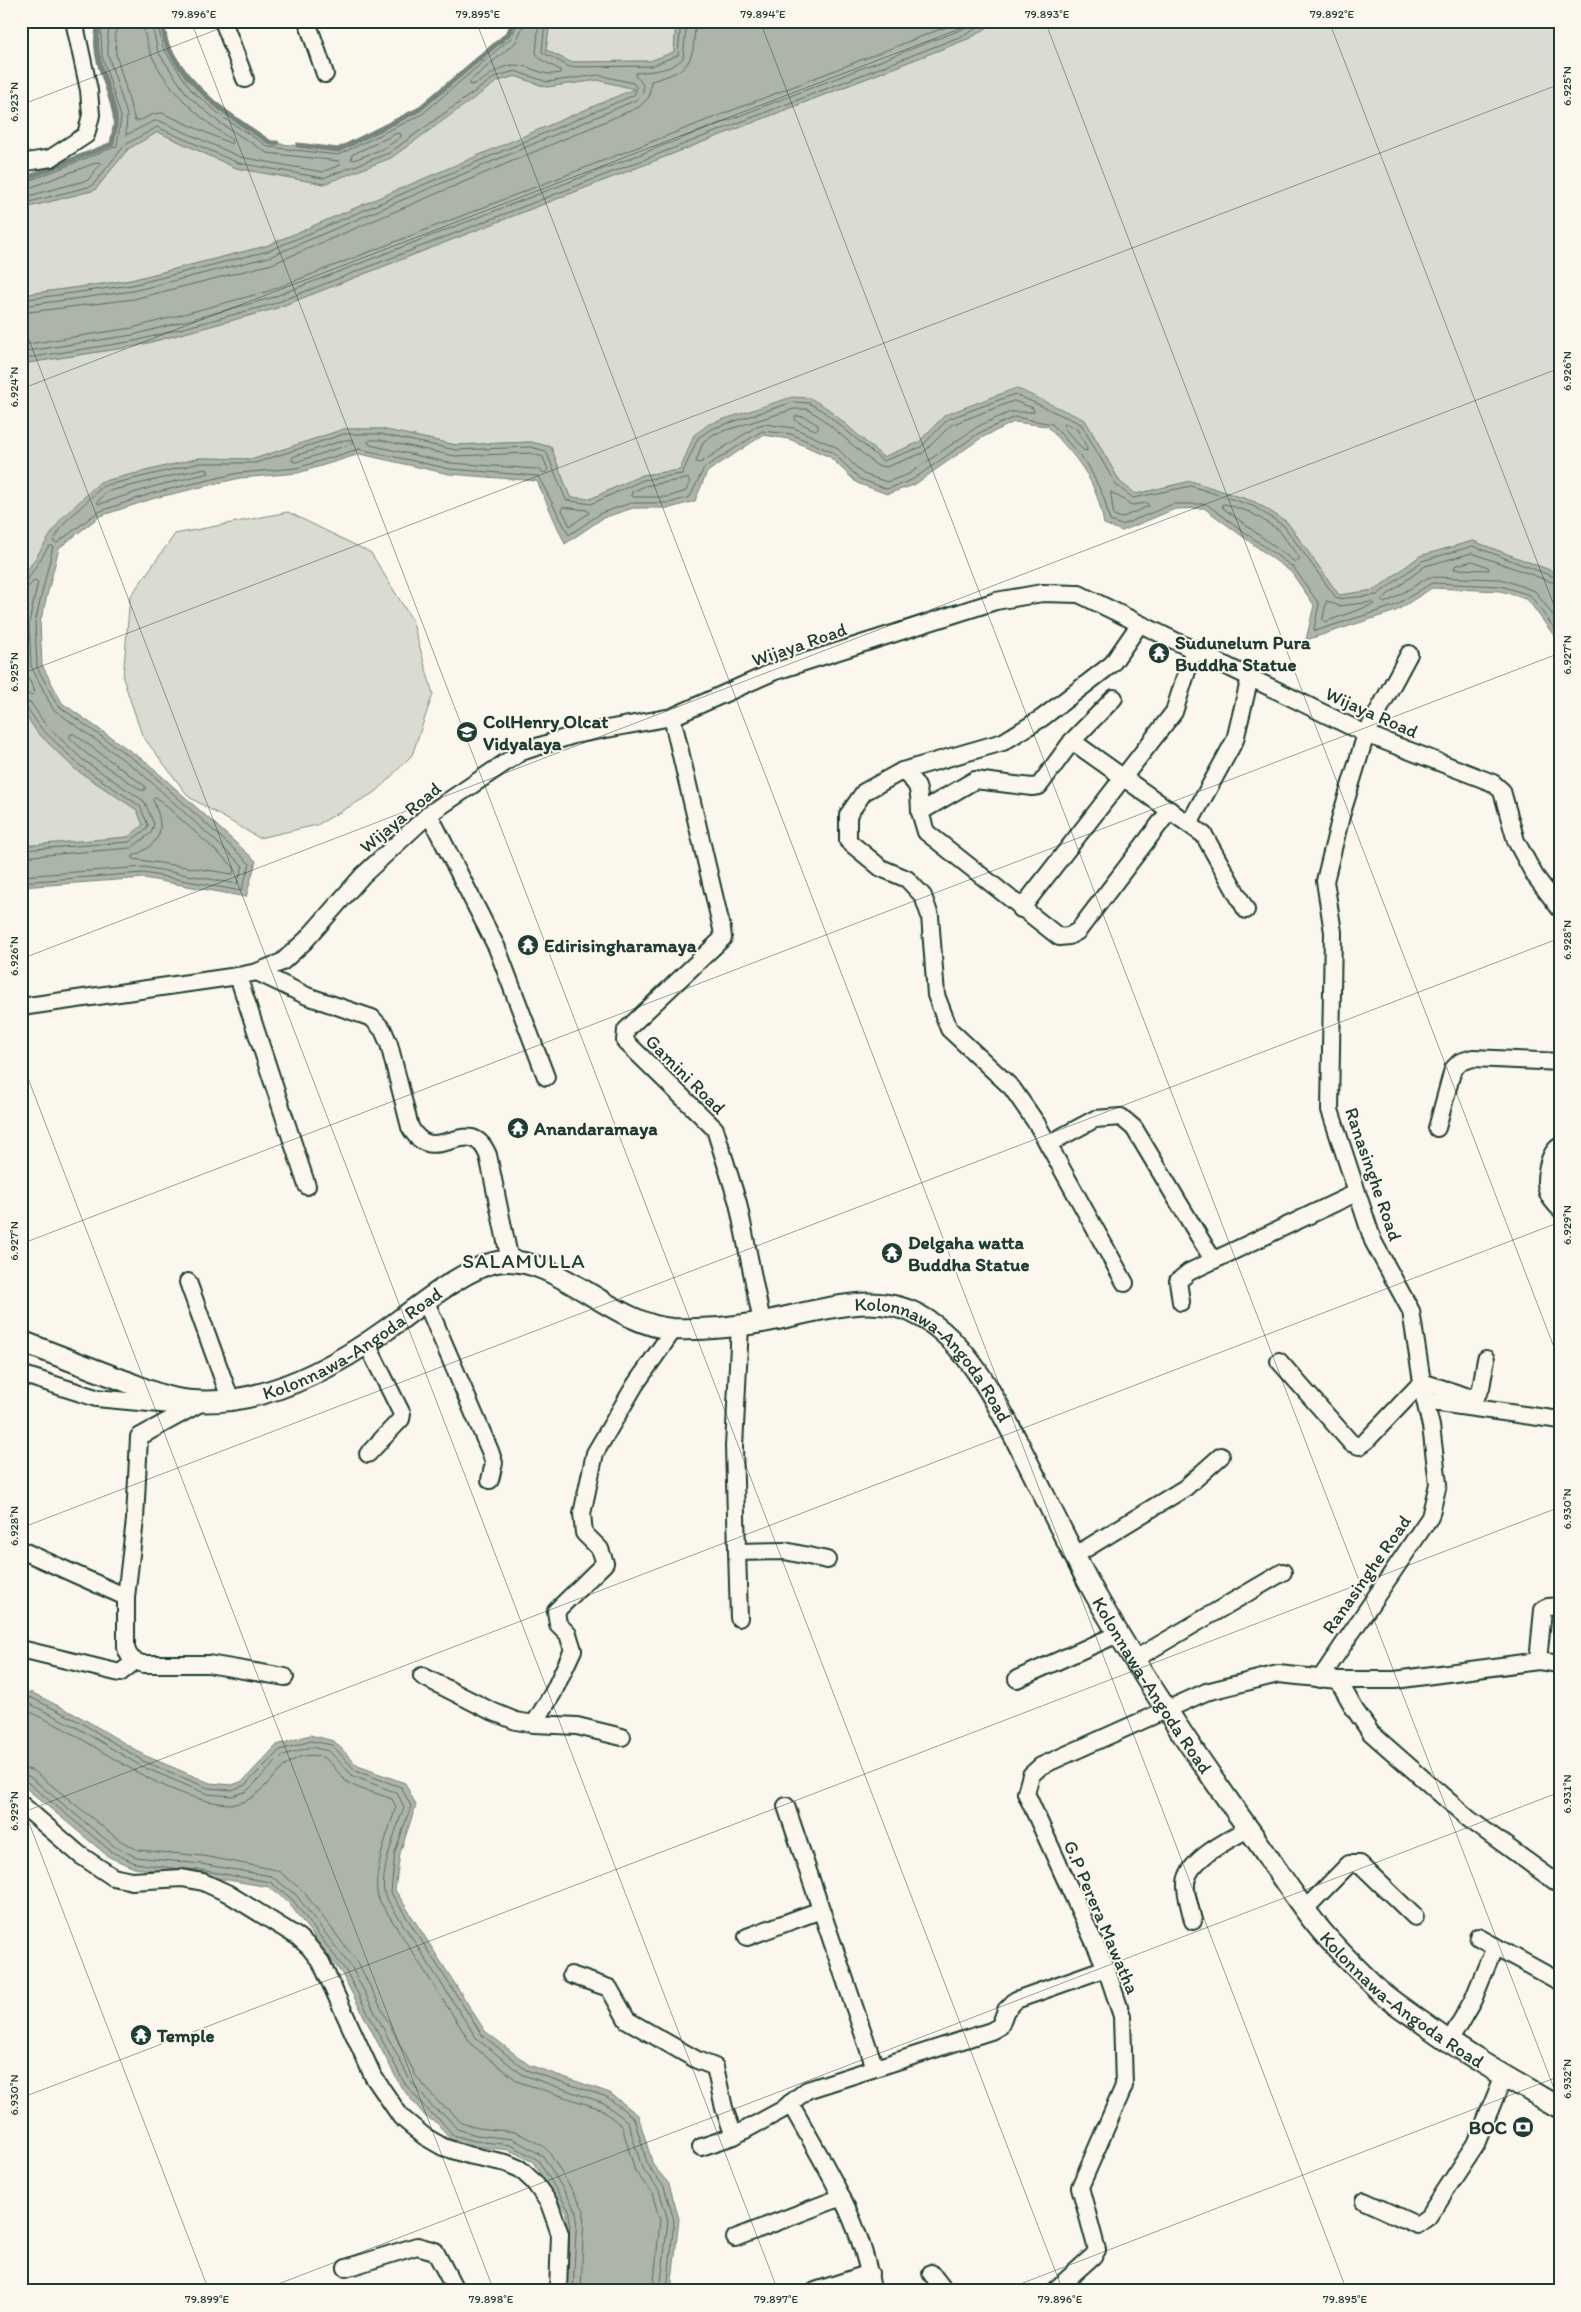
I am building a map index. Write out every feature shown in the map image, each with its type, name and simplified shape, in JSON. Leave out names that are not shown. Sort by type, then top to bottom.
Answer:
[{"type":"main road","name":"Kolonnawa-Angoda Road","points":[[21,1341],[170,1398],[198,1404],[257,1395],[290,1384],[326,1368],[367,1344],[456,1281],[484,1266],[498,1261],[510,1261],[533,1266],[562,1278],[638,1321],[674,1329],[762,1322],[861,1303],[889,1304],[903,1307],[924,1318],[942,1332],[969,1362],[994,1395],[1074,1556],[1118,1634],[1167,1711],[1320,1929],[1385,1996],[1449,2042],[1560,2108]]},
{"type":"street","points":[[21,163],[51,158],[86,135],[91,115],[74,21]]},
{"type":"street","points":[[223,21],[246,79]]},
{"type":"street","points":[[307,21],[325,74]]},
{"type":"street","name":"Wijaya Road","points":[[21,1007],[238,976],[257,972],[282,962],[305,941],[363,875],[430,814],[521,752],[574,735],[672,717],[773,672],[996,601],[1042,593],[1079,594],[1366,734],[1493,783],[1502,791],[1516,841],[1534,876],[1560,909]]},
{"type":"street","points":[[1125,1283],[1037,1124],[1012,1088],[949,1029],[936,995],[930,916],[923,896],[906,879],[881,868],[848,841],[848,814],[864,792],[902,771],[1003,742],[1042,718],[1112,664],[1140,625]]},
{"type":"street","points":[[1021,909],[1174,712],[1194,649]]},
{"type":"street","name":"Ranasinghe Road","points":[[1320,1678],[1430,1517],[1438,1484],[1431,1426],[1425,1401],[1411,1311],[1373,1241],[1330,1110],[1332,932],[1326,881],[1341,816],[1366,734],[1409,654]]},
{"type":"street","points":[[1189,824],[1235,740],[1250,677]]},
{"type":"street","points":[[920,812],[975,780],[1032,787],[1039,786],[1072,742],[1114,698]]},
{"type":"street","name":"Gamini Road","points":[[672,717],[722,929],[722,938],[626,1030],[625,1041],[715,1129],[738,1203],[762,1322]]},
{"type":"street","points":[[1072,742],[1204,835],[1246,910]]},
{"type":"street","points":[[902,771],[916,782],[920,795],[920,812],[926,832],[1021,909],[1059,937],[1069,936],[1078,931],[1170,810]]},
{"type":"street","points":[[430,814],[497,948],[546,1077]]},
{"type":"street","points":[[257,972],[307,996],[372,1018],[383,1030],[389,1044],[410,1127],[415,1137],[425,1144],[435,1145],[466,1136],[477,1140],[484,1146],[488,1155],[510,1261]]},
{"type":"street","points":[[238,976],[307,1186]]},
{"type":"street","points":[[1437,1128],[1453,1069],[1460,1062],[1473,1058],[1560,1062]]},
{"type":"street","points":[[1048,1144],[1095,1119],[1121,1117],[1134,1128],[1213,1260]]},
{"type":"street","points":[[1560,1146],[1554,1149],[1547,1167],[1548,1193],[1560,1210]]},
{"type":"street","points":[[1181,1302],[1178,1281],[1189,1272],[1356,1193]]},
{"type":"street","points":[[188,1282],[231,1400]]},
{"type":"street","points":[[426,1302],[490,1451],[494,1463],[490,1480]]},
{"type":"street","points":[[738,1618],[734,1447],[740,1325]]},
{"type":"street","points":[[534,1724],[553,1693],[573,1650],[568,1634],[558,1624],[556,1611],[605,1563],[600,1548],[584,1533],[582,1514],[595,1453],[635,1385],[674,1329]]},
{"type":"street","points":[[367,1344],[402,1414],[401,1419],[368,1454]]},
{"type":"street","points":[[1280,1361],[1351,1443],[1359,1446],[1366,1442],[1422,1382],[1469,1398],[1476,1396],[1481,1388],[1486,1359]]},
{"type":"street","points":[[21,1374],[96,1398],[159,1405],[198,1404]]},
{"type":"street","points":[[1425,1401],[1560,1420]]},
{"type":"street","points":[[134,1662],[128,1655],[126,1648],[126,1597],[135,1520],[139,1437],[198,1404]]},
{"type":"street","points":[[1074,1556],[1185,1488],[1221,1456]]},
{"type":"street","points":[[21,1550],[126,1597]]},
{"type":"street","points":[[737,1552],[785,1552],[827,1560]]},
{"type":"street","points":[[1135,1660],[1284,1572]]},
{"type":"street","points":[[1538,1661],[1543,1610],[1548,1607],[1560,1606]]},
{"type":"street","points":[[1017,1679],[1118,1634]]},
{"type":"street","points":[[21,1649],[120,1673],[134,1662],[208,1664],[285,1677]]},
{"type":"street","name":"G.P Perera Mawatha","points":[[1054,2291],[1093,2256],[1097,2250],[1080,2187],[1124,2086],[1122,2016],[1106,1968],[1026,1794],[1031,1775],[1041,1766],[1206,1692],[1278,1674],[1338,1680],[1395,1680],[1538,1661],[1560,1664]]},
{"type":"street","points":[[422,1676],[489,1710],[516,1721],[534,1724],[577,1726],[622,1737]]},
{"type":"street","points":[[1338,1680],[1355,1710],[1371,1732],[1469,1819],[1560,1885]]},
{"type":"street","points":[[21,1804],[80,1856],[113,1877],[132,1881],[182,1878],[203,1882],[227,1893],[298,1937],[310,1947],[321,1962],[373,2076],[401,2117],[424,2136],[443,2147],[468,2155],[506,2163],[520,2169],[534,2182],[549,2203],[560,2234],[558,2291]]},
{"type":"street","points":[[786,1806],[875,2068]]},
{"type":"street","points":[[1193,1921],[1186,1884],[1189,1872],[1202,1857],[1248,1829]]},
{"type":"street","points":[[1305,1908],[1349,1864],[1360,1864],[1415,1917]]},
{"type":"street","points":[[748,1937],[821,1910]]},
{"type":"street","points":[[1478,1936],[1560,1982]]},
{"type":"street","points":[[1449,2042],[1473,2000],[1495,1946]]},
{"type":"street","points":[[701,2147],[734,2136],[782,2110],[807,2090],[991,2031],[1000,2026],[1006,2010],[1016,2000],[1106,1968]]},
{"type":"street","points":[[570,1975],[609,1988],[626,2020],[698,2060],[715,2067],[724,2108],[734,2136]]},
{"type":"street","points":[[1364,2201],[1417,2225],[1423,2222],[1476,2144],[1504,2075]]},
{"type":"street","points":[[790,2104],[842,2197],[865,2250],[872,2291]]},
{"type":"street","points":[[735,2238],[842,2197]]},
{"type":"street","points":[[346,2268],[417,2246],[435,2251],[456,2291]]},
{"type":"street","points":[[815,2291],[870,2273]]},
{"type":"street","points":[[931,2273],[945,2291]]},
{"type":"shaded area","points":[[550,21],[676,21],[674,52],[650,61],[570,62],[546,50]]},
{"type":"shaded area","points":[[998,21],[1560,21],[1560,574],[1473,541],[1420,556],[1375,590],[1339,595],[1287,522],[1255,502],[1191,481],[1136,494],[1120,482],[1085,420],[945,415],[918,443],[883,457],[827,408],[694,435],[681,470],[642,475],[590,499],[570,497],[551,447],[531,442],[456,445],[381,429],[344,429],[254,459],[200,458],[100,482],[21,580],[21,364],[136,346],[274,309],[970,38]]},
{"type":"shaded area","points":[[515,76],[546,87],[598,80],[635,89],[266,246],[131,280],[21,295],[21,209],[95,190],[128,149],[158,132],[236,168],[324,184],[498,81]]},
{"type":"shaded area","points":[[288,512],[371,553],[412,620],[433,694],[412,755],[377,791],[317,825],[259,838],[189,797],[142,735],[123,678],[130,597],[175,534]]},
{"type":"shaded area","points":[[21,708],[37,732],[75,769],[137,810],[143,825],[129,837],[21,846]]},
{"type":"water","points":[[100,21],[162,21],[167,46],[196,88],[226,114],[271,143],[338,150],[418,110],[508,34],[514,21],[550,21],[546,50],[570,62],[650,61],[674,52],[676,21],[998,21],[970,38],[274,309],[136,346],[21,364],[21,295],[131,280],[266,246],[634,89],[598,80],[546,87],[515,76],[498,81],[391,158],[324,184],[236,168],[158,132],[128,149],[95,190],[21,209],[21,180],[112,144],[115,119],[98,58],[97,34]]},
{"type":"water","points":[[1016,388],[1085,420],[1120,482],[1136,494],[1191,481],[1255,502],[1287,522],[1339,595],[1375,590],[1420,556],[1473,541],[1560,574],[1560,644],[1528,600],[1501,591],[1432,588],[1396,611],[1306,640],[1314,605],[1291,572],[1204,508],[1175,509],[1122,531],[1104,524],[1101,508],[1091,481],[1077,459],[1047,426],[1014,422],[981,438],[914,485],[887,494],[857,483],[830,457],[789,439],[763,435],[707,472],[695,501],[670,508],[633,508],[603,518],[565,544],[537,481],[449,474],[360,454],[298,473],[240,478],[155,498],[100,516],[59,548],[40,623],[42,665],[62,703],[146,762],[256,861],[246,897],[144,878],[21,887],[21,846],[128,837],[143,825],[137,810],[75,769],[37,732],[21,708],[21,580],[61,519],[100,482],[200,458],[254,459],[344,429],[381,429],[456,445],[531,442],[551,447],[570,497],[590,499],[642,475],[680,470],[694,435],[709,424],[792,397],[810,398],[827,408],[883,457],[918,443],[945,415]]},
{"type":"water","points":[[21,1691],[33,1693],[82,1718],[146,1756],[210,1783],[232,1785],[243,1781],[277,1745],[310,1735],[334,1741],[358,1766],[405,1783],[416,1805],[400,1853],[395,1890],[485,2031],[529,2065],[610,2093],[638,2115],[653,2165],[669,2184],[679,2219],[671,2291],[562,2291],[566,2214],[533,2162],[509,2150],[474,2146],[450,2139],[437,2123],[426,2117],[401,2087],[342,1974],[288,1902],[269,1887],[199,1875],[134,1868],[109,1857],[21,1784]]},
{"type":"waterway","points":[[21,180],[112,144],[115,119],[98,58],[97,34],[100,21]]},
{"type":"waterway","points":[[162,21],[168,47],[188,77],[200,90],[226,113],[271,143],[277,143]]},
{"type":"waterway","points":[[298,145],[338,150],[418,110],[508,34],[514,21]]},
{"type":"place","name":"Sudunelum Pura Buddha Statue","points":[[1159,653]]},
{"type":"place","name":"ColHenry Olcat Vidyalaya","points":[[467,732]]},
{"type":"place","name":"Edirisingharamaya","points":[[528,945]]},
{"type":"place","name":"Anandaramaya","points":[[518,1128]]},
{"type":"place","name":"Delgaha watta Buddha Statue","points":[[892,1253]]},
{"type":"place","name":"Temple","points":[[141,2035]]},
{"type":"place","name":"BOC","points":[[1523,2127]]},
{"type":"district","name":"SALAMULLA","points":[[524,1261]]}]
